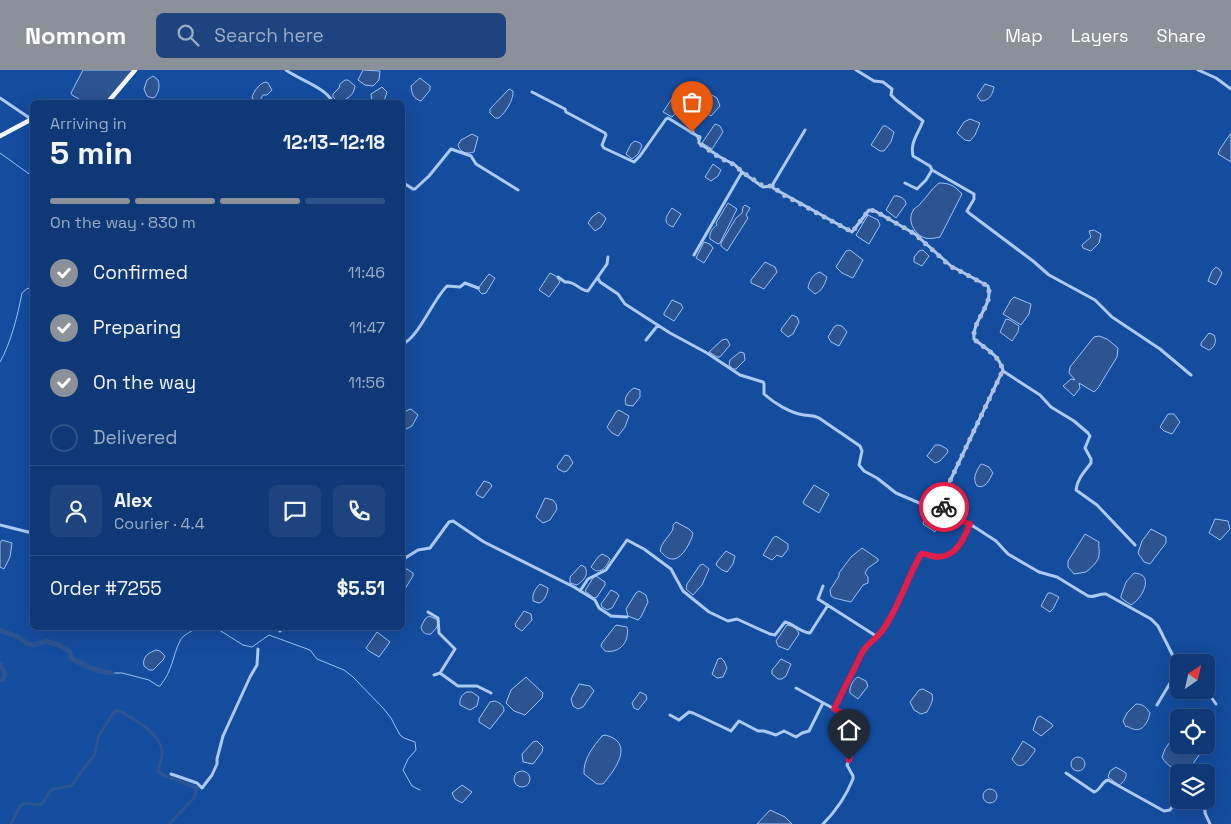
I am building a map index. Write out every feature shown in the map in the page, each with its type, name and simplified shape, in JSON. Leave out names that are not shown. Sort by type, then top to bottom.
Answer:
[{"type":"main road","points":[[110,100],[135,70]]},
{"type":"main road","points":[[0,136],[30,121]]},
{"type":"street","points":[[286,70],[323,92],[332,100]]},
{"type":"street","points":[[856,70],[874,81],[883,82],[888,85],[892,89],[891,94],[896,100],[924,121],[913,141],[913,156],[930,166],[932,170],[974,194],[969,213],[1033,261],[1048,275],[1095,300],[1112,317],[1160,349],[1191,375]]},
{"type":"street","points":[[1198,70],[1216,78],[1231,89]]},
{"type":"street","points":[[532,92],[557,104],[565,109],[566,112],[605,133],[602,145],[604,148],[634,162],[668,118],[699,137],[699,143],[720,158],[735,165],[763,186],[772,186],[782,194],[852,232],[869,210],[875,211],[915,234],[950,266],[988,286],[988,302],[976,322],[973,332],[974,339],[1000,360],[1002,371],[949,483],[949,496],[942,513]]},
{"type":"street","points":[[0,98],[30,119]]},
{"type":"street","points":[[772,186],[805,130]]},
{"type":"street","points":[[405,184],[416,189],[451,149],[471,156],[476,164],[518,190]]},
{"type":"street","points":[[905,183],[917,189],[932,170]]},
{"type":"street","points":[[694,255],[742,172]]},
{"type":"street","points":[[558,277],[586,291],[592,288],[607,264],[608,257]]},
{"type":"street","points":[[598,278],[600,282],[618,294],[625,304],[740,375],[763,382],[765,395],[795,413],[815,416],[860,446],[862,451],[859,465],[864,471],[877,478],[896,493],[970,524],[996,541],[1008,554],[1040,572],[1057,577],[1088,596],[1094,597],[1101,594],[1114,598],[1118,602],[1151,619],[1158,626],[1179,668],[1157,704]]},
{"type":"street","points":[[405,342],[427,316],[438,296],[447,286],[460,287],[465,283],[478,288]]},
{"type":"street","points":[[646,340],[658,324]]},
{"type":"street","points":[[1002,371],[1040,395],[1051,407],[1074,421],[1088,433],[1090,436],[1085,448],[1091,463],[1082,474],[1076,485],[1076,490],[1096,505],[1135,545]]},
{"type":"street","points":[[405,558],[418,550],[430,548],[449,522],[453,521],[484,542],[580,591],[594,600],[599,608],[611,616],[627,617]]},
{"type":"street","points":[[834,709],[863,651],[869,642],[884,628],[893,613],[921,554],[926,553],[935,557],[947,555],[956,550],[970,524]]},
{"type":"street","points":[[0,525],[30,532]]},
{"type":"street","points":[[580,591],[588,579],[606,570],[627,540],[644,549],[671,569],[683,591],[709,612],[728,621],[737,620],[775,635],[785,622],[804,633],[810,633],[828,606]]},
{"type":"street","points":[[823,586],[817,596],[818,599],[876,636]]},
{"type":"street","points":[[428,612],[438,618],[439,633],[455,649],[440,673],[434,675]]},
{"type":"street","points":[[171,774],[197,783],[202,788],[207,782],[217,764],[216,759],[223,736],[257,665],[258,650]]},
{"type":"street","points":[[440,673],[458,686],[477,686],[491,694]]},
{"type":"street","points":[[796,688],[855,721],[856,725],[850,745],[852,756],[847,765],[853,779],[832,814],[823,824]]},
{"type":"street","points":[[1212,699],[1216,704]]},
{"type":"street","points":[[670,715],[679,720],[689,712],[730,731],[739,721],[758,731],[776,734],[784,731],[796,737],[809,731],[823,703]]},
{"type":"street","points":[[1066,773],[1094,792],[1097,791],[1104,781],[1108,780],[1164,811],[1171,809]]},
{"type":"street","points":[[1205,809],[1210,824]]},
{"type":"water","points":[[83,70],[134,70],[108,100],[81,100],[71,93]]},
{"type":"water","points":[[363,70],[380,71],[379,80],[373,86],[365,85],[358,80]]},
{"type":"water","points":[[153,76],[158,80],[159,87],[155,97],[152,98],[147,96],[144,89],[147,80]]},
{"type":"water","points":[[420,78],[430,86],[430,90],[421,101],[413,96],[411,86]]},
{"type":"water","points":[[348,80],[355,86],[352,95],[347,99],[336,100],[333,97],[340,84]]},
{"type":"water","points":[[263,83],[268,83],[272,90],[267,95],[263,95],[260,100],[252,98],[255,91]]},
{"type":"water","points":[[985,84],[994,87],[992,95],[981,101],[977,96]]},
{"type":"water","points":[[382,87],[387,92],[384,100],[372,100],[371,94]]},
{"type":"water","points":[[509,89],[513,91],[511,101],[502,115],[499,118],[495,118],[490,113],[490,109]]},
{"type":"water","points":[[712,95],[717,98],[720,106],[711,116],[702,110]]},
{"type":"water","points":[[673,97],[680,102],[672,117],[663,112]]},
{"type":"water","points":[[970,119],[980,123],[970,141],[965,140],[957,133],[964,122]]},
{"type":"water","points":[[715,124],[720,126],[723,132],[712,149],[702,143]]},
{"type":"water","points":[[883,126],[894,132],[891,142],[884,151],[880,151],[871,145]]},
{"type":"water","points":[[1231,133],[1231,162],[1218,154]]},
{"type":"water","points":[[472,134],[478,137],[474,152],[466,153],[458,145],[461,140]]},
{"type":"water","points":[[635,141],[642,146],[638,154],[632,159],[626,154],[631,144]]},
{"type":"water","points":[[713,164],[721,170],[718,176],[711,181],[705,177]]},
{"type":"water","points":[[939,183],[952,186],[962,194],[940,237],[931,239],[918,234],[911,222],[911,216],[914,209],[920,205]]},
{"type":"water","points":[[894,196],[905,200],[906,204],[896,218],[886,210]]},
{"type":"water","points":[[728,203],[737,209],[718,244],[710,239],[710,234],[717,225],[716,223]]},
{"type":"water","points":[[745,205],[750,208],[746,215],[748,218],[727,251],[721,246],[721,243],[736,218],[742,213]]},
{"type":"water","points":[[672,208],[681,214],[673,227],[666,221]]},
{"type":"water","points":[[599,212],[606,219],[601,227],[595,231],[588,223]]},
{"type":"water","points":[[868,215],[878,220],[880,225],[869,244],[856,235]]},
{"type":"water","points":[[1094,230],[1101,234],[1099,243],[1091,251],[1083,248],[1082,245],[1091,237],[1089,231]]},
{"type":"water","points":[[704,242],[710,244],[713,248],[704,263],[696,258]]},
{"type":"water","points":[[850,250],[863,260],[853,278],[842,273],[836,267],[846,251]]},
{"type":"water","points":[[923,250],[929,256],[922,266],[914,262],[914,257],[919,251]]},
{"type":"water","points":[[765,262],[775,267],[777,272],[764,289],[751,283],[751,280]]},
{"type":"water","points":[[1216,267],[1222,273],[1216,285],[1208,281]]},
{"type":"water","points":[[820,272],[827,277],[823,287],[815,294],[808,288],[813,276]]},
{"type":"water","points":[[550,273],[556,276],[560,282],[549,297],[539,290]]},
{"type":"water","points":[[489,274],[495,278],[486,293],[482,294],[479,291],[479,287]]},
{"type":"water","points":[[1014,297],[1031,304],[1029,314],[1021,325],[1003,314]]},
{"type":"water","points":[[672,300],[681,304],[683,308],[674,321],[664,315]]},
{"type":"water","points":[[792,315],[797,317],[799,322],[793,334],[788,337],[781,331]]},
{"type":"water","points":[[1006,319],[1019,326],[1018,332],[1012,341],[1000,332]]},
{"type":"water","points":[[837,325],[842,326],[847,332],[839,346],[831,342],[828,337]]},
{"type":"water","points":[[1209,333],[1214,335],[1215,342],[1214,346],[1209,350],[1201,346],[1201,343]]},
{"type":"water","points":[[1099,336],[1107,339],[1118,348],[1117,357],[1094,392],[1079,383],[1080,388],[1074,396],[1063,386],[1071,379],[1075,380],[1069,373],[1070,367],[1094,337]]},
{"type":"water","points":[[727,339],[730,345],[720,357],[709,352],[722,340]]},
{"type":"water","points":[[740,352],[744,353],[745,360],[736,369],[733,369],[729,365],[730,360]]},
{"type":"water","points":[[634,388],[640,390],[640,397],[633,406],[626,405],[626,397]]},
{"type":"water","points":[[411,409],[418,415],[412,426],[406,429],[405,412]]},
{"type":"water","points":[[619,410],[629,416],[625,427],[618,436],[607,427]]},
{"type":"water","points":[[1168,414],[1174,414],[1180,422],[1172,434],[1160,427]]},
{"type":"water","points":[[935,445],[940,445],[947,449],[948,452],[940,461],[935,463],[927,456]]},
{"type":"water","points":[[565,455],[569,456],[573,463],[564,472],[558,469],[557,466]]},
{"type":"water","points":[[982,464],[989,467],[993,473],[987,483],[980,487],[977,486],[975,478]]},
{"type":"water","points":[[484,481],[492,486],[483,498],[476,493]]},
{"type":"water","points":[[814,485],[829,494],[819,513],[803,502]]},
{"type":"water","points":[[939,489],[942,489],[947,498],[939,514],[935,532],[923,524],[932,495]]},
{"type":"water","points":[[545,498],[553,500],[557,509],[550,520],[543,523],[536,517]]},
{"type":"water","points":[[1215,519],[1228,521],[1230,529],[1220,540],[1209,533]]},
{"type":"water","points":[[676,522],[693,533],[689,544],[681,556],[670,559],[660,551]]},
{"type":"water","points":[[1151,529],[1166,537],[1166,543],[1150,564],[1144,562],[1138,553],[1142,541]]},
{"type":"water","points":[[1085,534],[1099,542],[1099,557],[1086,572],[1074,574],[1068,567],[1068,561]]},
{"type":"water","points":[[776,536],[788,544],[788,549],[782,557],[777,555],[772,560],[763,555]]},
{"type":"water","points":[[2,540],[12,543],[10,557],[4,569],[0,567],[0,543]]},
{"type":"water","points":[[862,548],[878,559],[865,573],[868,577],[868,583],[863,585],[851,602],[834,598],[831,596],[830,590],[839,573],[851,557]]},
{"type":"water","points":[[726,551],[735,556],[733,564],[727,572],[716,565]]},
{"type":"water","points":[[602,554],[610,559],[602,570],[594,570],[591,567]]},
{"type":"water","points":[[703,564],[709,569],[702,585],[693,595],[686,589],[687,584],[700,565]]},
{"type":"water","points":[[581,565],[586,570],[585,577],[577,585],[570,583],[570,577]]},
{"type":"water","points":[[405,568],[413,573],[405,589]]},
{"type":"water","points":[[1134,573],[1144,577],[1145,587],[1131,605],[1121,596],[1126,582]]},
{"type":"water","points":[[596,576],[605,582],[605,585],[597,597],[594,598],[585,591]]},
{"type":"water","points":[[540,584],[548,588],[543,601],[539,603],[533,601],[533,598],[534,592]]},
{"type":"water","points":[[611,590],[619,596],[612,608],[607,610],[601,604]]},
{"type":"water","points":[[639,591],[646,595],[648,602],[638,620],[628,616],[626,609]]},
{"type":"water","points":[[1048,593],[1059,597],[1050,612],[1041,606]]},
{"type":"water","points":[[524,611],[531,614],[532,620],[522,631],[515,624]]},
{"type":"water","points":[[429,616],[438,620],[437,627],[431,634],[427,634],[424,633],[421,627]]},
{"type":"water","points":[[616,625],[627,627],[628,632],[625,642],[615,650],[605,651],[601,646],[602,643]]},
{"type":"water","points":[[787,625],[797,630],[799,634],[788,650],[778,646],[776,641]]},
{"type":"water","points":[[377,632],[390,642],[379,657],[366,648]]},
{"type":"water","points":[[156,650],[165,656],[153,670],[149,670],[144,666],[144,660],[148,654]]},
{"type":"water","points":[[721,658],[727,668],[723,677],[717,678],[712,674],[718,659]]},
{"type":"water","points":[[781,659],[791,664],[786,676],[778,679],[772,674],[772,670]]},
{"type":"water","points":[[526,677],[543,693],[542,698],[525,715],[514,711],[506,703],[511,690]]},
{"type":"water","points":[[858,677],[866,681],[868,686],[858,699],[850,691],[853,682]]},
{"type":"water","points":[[579,684],[590,686],[594,691],[583,707],[578,709],[573,706],[571,699]]},
{"type":"water","points":[[923,689],[932,694],[932,699],[927,712],[921,714],[914,710],[910,702],[919,690]]},
{"type":"water","points":[[467,692],[472,692],[479,697],[477,706],[470,710],[460,705],[461,697]]},
{"type":"water","points":[[640,692],[646,695],[647,699],[638,710],[634,708],[632,703]]},
{"type":"water","points":[[495,701],[501,704],[504,711],[490,729],[479,722],[479,719],[490,702]]},
{"type":"water","points":[[1136,704],[1144,706],[1150,713],[1145,725],[1136,730],[1126,727],[1123,721],[1127,713]]},
{"type":"water","points":[[1040,716],[1053,726],[1041,736],[1033,730],[1037,718]]},
{"type":"water","points":[[605,735],[614,739],[619,744],[621,750],[613,771],[603,784],[597,784],[584,774],[584,769],[592,749],[602,736]]},
{"type":"water","points":[[537,741],[543,747],[542,752],[533,764],[523,762],[522,754],[533,742]]},
{"type":"water","points":[[1023,741],[1035,749],[1035,751],[1024,764],[1018,765],[1012,759]]},
{"type":"water","points":[[1170,742],[1170,754],[1200,754],[1193,764],[1170,764],[1170,766],[1162,757]]},
{"type":"water","points":[[1075,757],[1081,757],[1085,764],[1081,771],[1075,771],[1071,767],[1071,761]]},
{"type":"water","points":[[1116,767],[1126,773],[1126,777],[1119,785],[1108,777],[1110,771]]},
{"type":"water","points":[[522,771],[530,779],[522,787],[514,779]]},
{"type":"water","points":[[462,785],[472,792],[462,803],[455,799],[452,793]]},
{"type":"water","points":[[987,789],[993,789],[997,796],[993,803],[987,803],[983,799],[983,793]]},
{"type":"water","points":[[770,810],[785,817],[792,824],[757,824]]},
{"type":"waterway","points":[[0,153],[30,175]]},
{"type":"waterway","points":[[0,362],[11,337],[22,293],[28,288],[30,290]]},
{"type":"waterway","points":[[0,630],[18,637],[28,644],[34,645],[46,641],[59,645],[70,652],[71,658],[81,664],[96,670],[112,673]]},
{"type":"waterway","points":[[112,673],[122,673],[149,680],[160,686],[170,669],[181,639],[192,630]]},
{"type":"waterway","points":[[219,630],[243,645],[252,647],[269,635],[310,650],[317,659],[344,670],[353,677],[383,708],[400,735],[415,742],[416,750],[408,759],[403,770],[412,786],[420,790]]},
{"type":"waterway","points":[[0,664],[5,674],[3,679],[0,680]]},
{"type":"waterway","points":[[11,824],[20,806],[25,803],[39,805],[43,803],[49,792],[53,789],[71,786],[95,754],[98,737],[115,711],[120,711],[139,723],[157,739],[162,754],[158,771],[163,775],[197,788],[194,798],[169,824]]},
{"type":"way so far","points":[[692,132],[699,137],[699,143],[720,158],[735,165],[763,186],[772,186],[782,194],[847,230],[852,232],[869,210],[875,211],[915,234],[950,266],[988,286],[988,302],[976,322],[973,332],[974,339],[1000,360],[1003,370],[949,483],[949,496],[944,507]]},
{"type":"route","points":[[849,760],[852,756],[850,745],[856,729],[855,721],[834,709],[863,651],[869,642],[880,634],[893,613],[921,554],[926,553],[935,557],[947,555],[956,550],[966,534],[970,524],[942,513],[944,507]]}]
